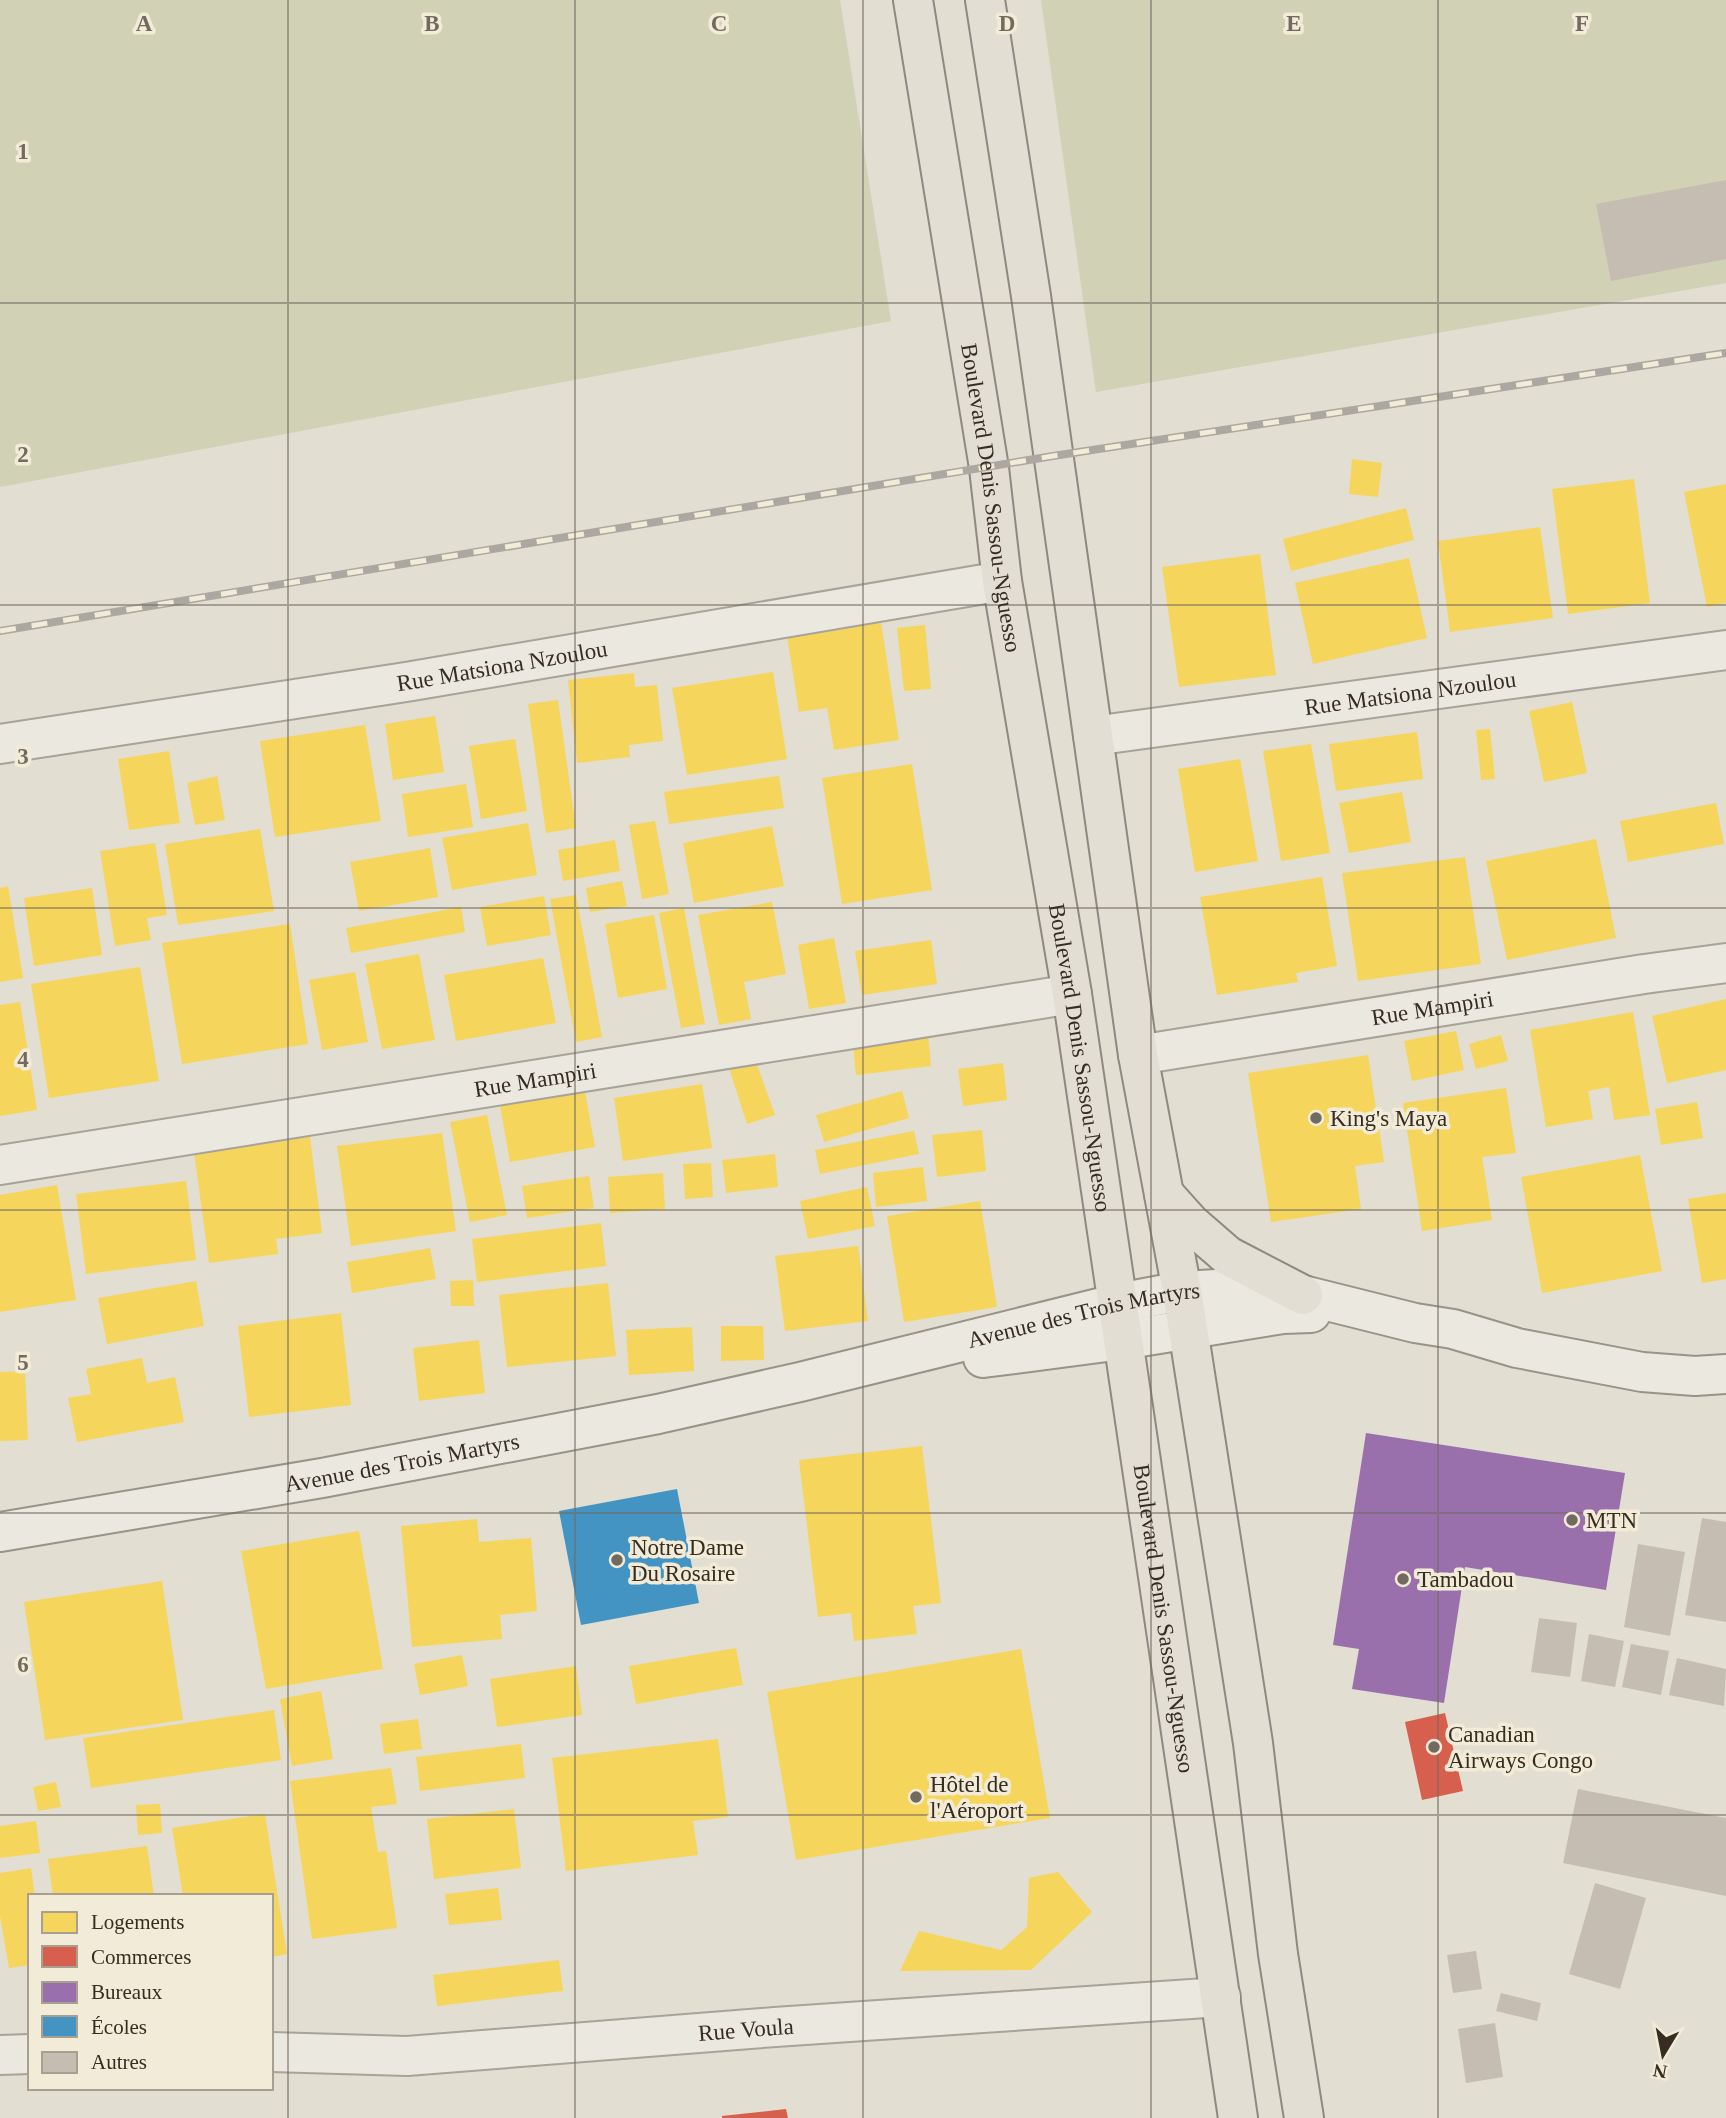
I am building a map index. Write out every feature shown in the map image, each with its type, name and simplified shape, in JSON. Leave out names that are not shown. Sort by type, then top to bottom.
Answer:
[{"type":"main road","name":"Boulevard Denis Sassou-Nguesso","points":[[913,0],[989,468],[1002,581],[1072,994],[1238,2118]]},
{"type":"main road","points":[[985,0],[1031,296],[1138,1055],[1182,1291],[1253,1743],[1278,1954],[1304,2118]]},
{"type":"main road","points":[[1164,1194],[1190,1223],[1228,1256],[1303,1295]]},
{"type":"street","name":"Rue Matsiona Nzoulou","points":[[0,744],[406,682],[1002,581]]},
{"type":"street","name":"Rue Matsiona Nzoulou","points":[[1093,736],[1726,650]]},
{"type":"street","name":"Rue Mampiri","points":[[1138,1055],[1726,963]]},
{"type":"street","name":"Rue Mampiri","points":[[0,1165],[1072,994]]},
{"type":"street","name":"Avenue des Trois Martyrs","points":[[0,1532],[321,1478],[659,1414],[1119,1303],[1182,1291],[1234,1289],[1303,1295],[1453,1329],[1517,1348],[1642,1372],[1695,1376],[1726,1374]]},
{"type":"street","name":"Avenue des Trois Martyrs","points":[[800,1382],[1122,1340],[1283,1314],[1371,1311]]},
{"type":"street","name":"Rue Voula","points":[[273,2052],[407,2056],[789,2026],[1221,1997]]},
{"type":"street","points":[[0,2055],[28,2054]]},
{"type":"green space","points":[[0,0],[840,0],[891,321],[0,487]]},
{"type":"green space","points":[[1041,0],[1726,0],[1726,283],[1096,392]]},
{"type":"building: Logements","points":[[1352,459],[1382,463],[1378,497],[1349,494]]},
{"type":"building: Logements","points":[[1634,479],[1650,603],[1568,614],[1552,489]]},
{"type":"building: Logements","points":[[1726,484],[1726,603],[1707,607],[1684,492]]},
{"type":"building: Logements","points":[[1406,508],[1414,540],[1291,571],[1283,539]]},
{"type":"building: Logements","points":[[1540,527],[1553,618],[1450,632],[1438,541]]},
{"type":"building: Logements","points":[[1260,554],[1276,675],[1179,687],[1162,567]]},
{"type":"building: Logements","points":[[1409,558],[1427,638],[1313,664],[1295,583]]},
{"type":"building: Logements","points":[[881,622],[899,740],[834,750],[827,708],[799,712],[787,636]]},
{"type":"building: Logements","points":[[925,625],[931,689],[904,691],[897,628]]},
{"type":"building: Logements","points":[[773,672],[787,759],[687,775],[672,688]]},
{"type":"building: Logements","points":[[634,673],[635,687],[657,685],[663,741],[629,745],[630,757],[577,763],[568,680]]},
{"type":"building: Logements","points":[[558,700],[576,828],[546,833],[528,704]]},
{"type":"building: Logements","points":[[1572,702],[1587,773],[1544,782],[1529,711]]},
{"type":"building: Logements","points":[[435,716],[444,772],[393,780],[385,724]]},
{"type":"building: Logements","points":[[365,725],[381,821],[275,837],[260,741]]},
{"type":"building: Logements","points":[[1490,729],[1495,779],[1481,780],[1476,730]]},
{"type":"building: Logements","points":[[1417,732],[1423,779],[1336,791],[1329,744]]},
{"type":"building: Logements","points":[[515,739],[527,811],[481,819],[469,746]]},
{"type":"building: Logements","points":[[1311,744],[1330,853],[1281,861],[1263,751]]},
{"type":"building: Logements","points":[[169,751],[180,823],[129,830],[118,759]]},
{"type":"building: Logements","points":[[1240,759],[1258,861],[1195,872],[1178,769]]},
{"type":"building: Logements","points":[[912,764],[932,890],[842,904],[822,778]]},
{"type":"building: Logements","points":[[217,776],[225,820],[195,825],[187,783]]},
{"type":"building: Logements","points":[[779,776],[784,808],[669,824],[664,792]]},
{"type":"building: Logements","points":[[466,784],[473,827],[408,837],[402,794]]},
{"type":"building: Logements","points":[[1402,792],[1411,842],[1349,853],[1339,803]]},
{"type":"building: Logements","points":[[1716,803],[1724,844],[1628,862],[1620,821]]},
{"type":"building: Logements","points":[[655,821],[669,894],[642,899],[629,825]]},
{"type":"building: Logements","points":[[528,823],[537,875],[452,890],[442,838]]},
{"type":"building: Logements","points":[[772,826],[784,886],[694,903],[683,843]]},
{"type":"building: Logements","points":[[260,829],[274,911],[178,925],[165,844]]},
{"type":"building: Logements","points":[[1596,839],[1616,938],[1507,960],[1486,861]]},
{"type":"building: Logements","points":[[615,840],[620,871],[563,881],[558,850]]},
{"type":"building: Logements","points":[[155,843],[167,915],[147,918],[151,940],[115,946],[100,851]]},
{"type":"building: Logements","points":[[430,848],[438,897],[359,911],[350,862]]},
{"type":"building: Logements","points":[[1465,857],[1481,964],[1358,981],[1342,873]]},
{"type":"building: Logements","points":[[1322,877],[1337,966],[1296,973],[1298,982],[1217,995],[1200,897]]},
{"type":"building: Logements","points":[[622,881],[627,906],[590,912],[586,888]]},
{"type":"building: Logements","points":[[8,886],[23,978],[0,982],[0,888]]},
{"type":"building: Logements","points":[[92,888],[102,955],[34,966],[24,898]]},
{"type":"building: Logements","points":[[576,895],[602,1037],[576,1042],[550,899]]},
{"type":"building: Logements","points":[[544,896],[551,935],[487,946],[480,907]]},
{"type":"building: Logements","points":[[772,902],[786,974],[744,982],[751,1019],[719,1025],[698,915]]},
{"type":"building: Logements","points":[[461,907],[465,932],[351,953],[346,928]]},
{"type":"building: Logements","points":[[684,908],[705,1024],[681,1028],[659,913]]},
{"type":"building: Logements","points":[[654,915],[667,989],[618,998],[605,924]]},
{"type":"building: Logements","points":[[290,924],[308,1044],[182,1064],[162,943]]},
{"type":"building: Logements","points":[[834,938],[846,1003],[809,1009],[798,945]]},
{"type":"building: Logements","points":[[931,940],[937,984],[862,995],[855,951]]},
{"type":"building: Logements","points":[[419,954],[435,1040],[382,1049],[365,964]]},
{"type":"building: Logements","points":[[543,958],[556,1023],[456,1041],[444,975]]},
{"type":"building: Logements","points":[[140,967],[159,1081],[49,1098],[31,984]]},
{"type":"building: Logements","points":[[355,972],[368,1042],[322,1050],[309,980]]},
{"type":"building: Logements","points":[[1726,999],[1726,1070],[1667,1083],[1652,1016]]},
{"type":"building: Logements","points":[[20,1002],[37,1110],[0,1116],[0,1005]]},
{"type":"building: Logements","points":[[1633,1012],[1650,1115],[1614,1120],[1609,1087],[1588,1091],[1593,1119],[1546,1127],[1530,1030]]},
{"type":"building: Logements","points":[[1456,1031],[1464,1070],[1412,1081],[1404,1041]]},
{"type":"building: Logements","points":[[928,1034],[931,1066],[856,1075],[853,1043]]},
{"type":"building: Logements","points":[[1501,1035],[1508,1061],[1476,1069],[1469,1044]]},
{"type":"building: Logements","name":"King's Maya","points":[[1368,1055],[1384,1162],[1355,1166],[1361,1209],[1271,1222],[1248,1073]]},
{"type":"building: Logements","points":[[755,1059],[775,1115],[747,1124],[729,1068]]},
{"type":"building: Logements","points":[[1003,1063],[1007,1100],[963,1106],[958,1069]]},
{"type":"building: Logements","points":[[702,1084],[712,1148],[623,1161],[614,1098]]},
{"type":"building: Logements","points":[[584,1086],[595,1147],[510,1162],[499,1100]]},
{"type":"building: Logements","points":[[1506,1088],[1516,1153],[1482,1157],[1492,1220],[1422,1231],[1403,1103]]},
{"type":"building: Logements","points":[[902,1091],[909,1118],[824,1142],[816,1115]]},
{"type":"building: Logements","points":[[1697,1102],[1703,1138],[1661,1145],[1655,1109]]},
{"type":"building: Logements","points":[[487,1115],[507,1215],[470,1222],[450,1122]]},
{"type":"building: Logements","points":[[982,1130],[986,1171],[937,1177],[932,1135]]},
{"type":"building: Logements","points":[[914,1131],[919,1154],[820,1174],[815,1150]]},
{"type":"building: Logements","points":[[442,1133],[456,1231],[351,1246],[337,1146]]},
{"type":"building: Logements","points":[[310,1137],[322,1233],[276,1239],[278,1254],[209,1263],[194,1152]]},
{"type":"building: Logements","points":[[775,1154],[778,1187],[726,1193],[722,1160]]},
{"type":"building: Logements","points":[[1640,1155],[1662,1271],[1542,1293],[1521,1177]]},
{"type":"building: Logements","points":[[711,1163],[713,1197],[685,1199],[683,1164]]},
{"type":"building: Logements","points":[[923,1167],[927,1201],[876,1207],[873,1173]]},
{"type":"building: Logements","points":[[663,1173],[665,1209],[610,1213],[608,1177]]},
{"type":"building: Logements","points":[[589,1176],[594,1208],[527,1218],[522,1186]]},
{"type":"building: Logements","points":[[186,1181],[196,1260],[86,1274],[76,1194]]},
{"type":"building: Logements","points":[[57,1185],[76,1300],[0,1312],[0,1195]]},
{"type":"building: Logements","points":[[867,1187],[875,1226],[808,1239],[800,1201]]},
{"type":"building: Logements","points":[[1726,1193],[1726,1279],[1702,1283],[1688,1199]]},
{"type":"building: Logements","points":[[980,1201],[997,1307],[904,1322],[887,1216]]},
{"type":"building: Logements","points":[[601,1223],[606,1266],[477,1282],[472,1239]]},
{"type":"building: Logements","points":[[858,1246],[868,1321],[785,1331],[775,1256]]},
{"type":"building: Logements","points":[[430,1248],[436,1279],[352,1293],[347,1262]]},
{"type":"building: Logements","points":[[473,1280],[474,1306],[451,1306],[450,1281]]},
{"type":"building: Logements","points":[[196,1281],[204,1326],[107,1344],[98,1298]]},
{"type":"building: Logements","points":[[608,1283],[616,1356],[507,1367],[499,1295]]},
{"type":"building: Logements","points":[[341,1313],[351,1405],[249,1417],[238,1326]]},
{"type":"building: Logements","points":[[721,1326],[763,1326],[764,1360],[721,1361]]},
{"type":"building: Logements","points":[[692,1327],[694,1371],[629,1375],[626,1330]]},
{"type":"building: Logements","points":[[479,1340],[485,1393],[419,1401],[413,1348]]},
{"type":"building: Logements","points":[[142,1358],[147,1383],[175,1377],[184,1422],[77,1442],[68,1398],[91,1394],[86,1369]]},
{"type":"building: Logements","points":[[25,1371],[28,1440],[0,1441],[0,1372]]},
{"type":"building: Logements","points":[[922,1446],[941,1603],[913,1606],[917,1634],[854,1641],[851,1613],[818,1617],[799,1460]]},
{"type":"building: Logements","points":[[477,1519],[479,1542],[531,1538],[537,1611],[500,1615],[502,1639],[412,1647],[401,1526]]},
{"type":"building: Logements","points":[[359,1531],[383,1669],[266,1689],[241,1551]]},
{"type":"building: Logements","points":[[162,1581],[183,1720],[45,1740],[24,1602]]},
{"type":"building: Logements","points":[[736,1648],[743,1685],[636,1704],[629,1666]]},
{"type":"building: Logements","points":[[1021,1649],[1050,1818],[796,1860],[767,1692]]},
{"type":"building: Logements","points":[[462,1655],[468,1686],[420,1695],[414,1664]]},
{"type":"building: Logements","points":[[576,1666],[582,1715],[497,1727],[490,1679]]},
{"type":"building: Logements","points":[[321,1691],[333,1759],[292,1766],[280,1699]]},
{"type":"building: Logements","points":[[274,1710],[281,1760],[91,1788],[83,1738]]},
{"type":"building: Logements","points":[[418,1719],[422,1749],[384,1754],[380,1724]]},
{"type":"building: Logements","points":[[718,1739],[728,1817],[693,1821],[698,1855],[566,1871],[552,1758]]},
{"type":"building: Logements","points":[[521,1744],[525,1778],[420,1791],[416,1757]]},
{"type":"building: Logements","points":[[391,1768],[397,1804],[371,1807],[378,1852],[386,1851],[397,1928],[312,1939],[290,1781]]},
{"type":"building: Logements","points":[[56,1782],[61,1807],[38,1811],[33,1787]]},
{"type":"building: Logements","points":[[160,1804],[162,1833],[138,1835],[136,1805]]},
{"type":"building: Logements","points":[[514,1809],[521,1868],[434,1879],[427,1819]]},
{"type":"building: Logements","points":[[265,1814],[287,1954],[273,1957],[273,1894],[183,1894],[172,1828]]},
{"type":"building: Logements","points":[[36,1821],[40,1853],[0,1858],[0,1826]]},
{"type":"building: Logements","points":[[147,1846],[154,1894],[53,1894],[48,1859]]},
{"type":"building: Logements","points":[[31,1868],[35,1894],[28,1894],[28,1965],[9,1968],[0,1916],[0,1873]]},
{"type":"building: Logements","points":[[1058,1872],[1092,1912],[1031,1970],[900,1971],[919,1931],[1001,1950],[1027,1927],[1029,1878]]},
{"type":"building: Logements","points":[[498,1888],[502,1920],[449,1925],[445,1894]]},
{"type":"building: Logements","points":[[559,1960],[563,1991],[437,2006],[433,1975]]},
{"type":"building: Commerces","points":[[1445,1713],[1463,1791],[1422,1800],[1405,1722]]},
{"type":"building: Commerces","points":[[786,2109],[788,2118],[722,2118],[722,2116]]},
{"type":"building: Bureaux","name":"Tambadou","points":[[1366,1433],[1625,1473],[1606,1590],[1465,1567],[1444,1703],[1352,1689],[1359,1649],[1333,1645]]},
{"type":"building: Écoles","points":[[677,1489],[699,1603],[581,1625],[559,1511]]},
{"type":"building: Autres","points":[[1726,180],[1726,259],[1611,281],[1596,204]]},
{"type":"building: Autres","points":[[1702,1518],[1726,1522],[1726,1622],[1685,1615]]},
{"type":"building: Autres","points":[[1638,1544],[1685,1552],[1670,1636],[1624,1627]]},
{"type":"building: Autres","points":[[1539,1618],[1577,1623],[1570,1677],[1531,1672]]},
{"type":"building: Autres","points":[[1589,1634],[1624,1641],[1615,1687],[1581,1681]]},
{"type":"building: Autres","points":[[1631,1644],[1669,1651],[1661,1695],[1622,1687]]},
{"type":"building: Autres","points":[[1677,1658],[1726,1669],[1724,1706],[1669,1695]]},
{"type":"building: Autres","points":[[1578,1789],[1726,1818],[1726,1896],[1563,1863]]},
{"type":"building: Autres","points":[[1595,1883],[1646,1898],[1620,1989],[1569,1974]]},
{"type":"building: Autres","points":[[1476,1951],[1482,1989],[1453,1993],[1447,1955]]},
{"type":"building: Autres","points":[[1501,1993],[1541,2003],[1537,2021],[1496,2011]]},
{"type":"building: Autres","points":[[1495,2023],[1503,2077],[1466,2083],[1458,2029]]},
{"type":"railway","points":[[0,631],[1053,456],[1726,353]]},
{"type":"place","name":"King's Maya","points":[[1316,1118]]},
{"type":"place","name":"MTN","points":[[1572,1520]]},
{"type":"place","name":"Notre Dame Du Rosaire","points":[[617,1560]]},
{"type":"place","name":"Tambadou","points":[[1403,1579]]},
{"type":"place","name":"Canadian Airways Congo","points":[[1434,1747]]},
{"type":"place","name":"Hôtel de l'Aéroport","points":[[916,1797]]}]
